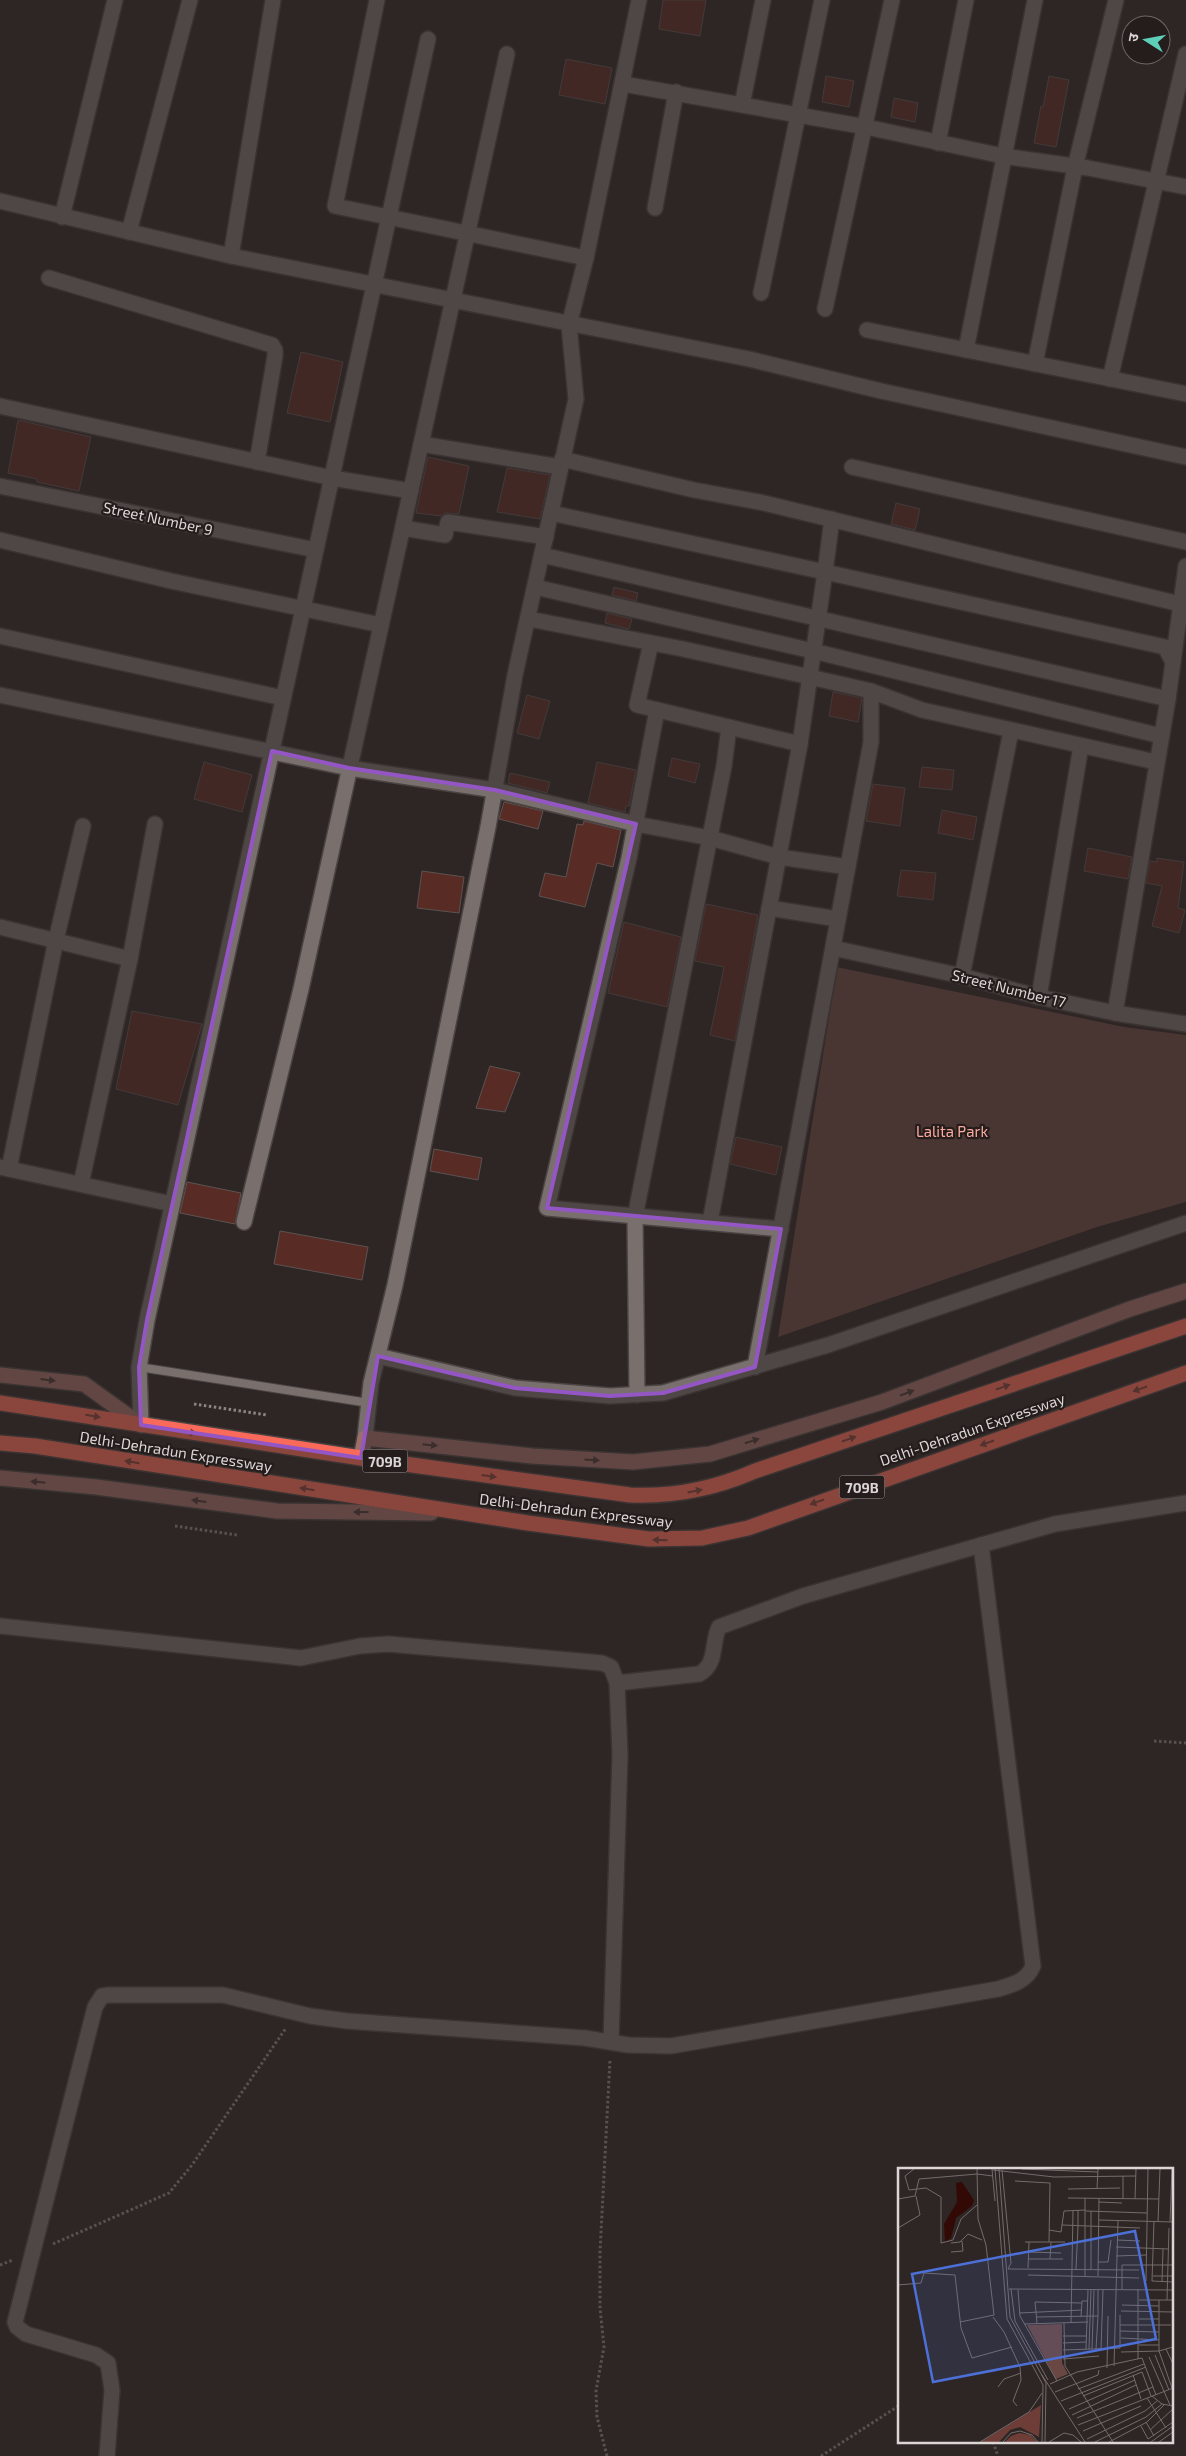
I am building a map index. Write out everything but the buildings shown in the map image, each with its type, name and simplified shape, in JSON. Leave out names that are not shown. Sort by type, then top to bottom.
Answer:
[{"type":"highway","name":"Delhi-Dehradun Expressway","points":[[0,1402],[360,1458],[630,1495],[676,1495],[718,1486],[755,1470],[1186,1326]]},
{"type":"highway","name":"Delhi-Dehradun Expressway","points":[[0,1443],[34,1446],[462,1513],[650,1539],[676,1540],[725,1534],[1186,1373]]},
{"type":"street","points":[[62,217],[115,0]]},
{"type":"street","points":[[129,232],[190,0]]},
{"type":"street","points":[[231,256],[273,0]]},
{"type":"street","points":[[377,0],[335,206],[586,258]]},
{"type":"street","points":[[360,1458],[378,1356],[395,1285],[495,790],[515,675],[529,619],[576,399],[569,325],[586,258],[639,0]]},
{"type":"street","points":[[742,105],[763,0]]},
{"type":"street","points":[[761,293],[822,0]]},
{"type":"street","points":[[825,310],[892,0]]},
{"type":"street","points":[[938,143],[966,0]]},
{"type":"street","points":[[966,350],[1035,0]]},
{"type":"street","points":[[1035,364],[1075,167],[1116,0]]},
{"type":"street","points":[[141,1425],[139,1366],[172,1204],[428,39]]},
{"type":"street","points":[[244,1222],[298,999],[507,54]]},
{"type":"street","points":[[1110,379],[1186,54]]},
{"type":"street","points":[[623,84],[866,127],[1003,156],[1157,180],[1186,187]]},
{"type":"street","points":[[655,208],[676,92]]},
{"type":"street","points":[[0,201],[231,256],[569,325],[749,359],[881,391],[1186,456]]},
{"type":"street","points":[[49,278],[272,345],[275,350],[275,356],[257,462]]},
{"type":"street","points":[[867,330],[1186,394]]},
{"type":"street","points":[[0,406],[332,478],[411,491]]},
{"type":"street","points":[[421,444],[561,463],[832,519],[1180,604]]},
{"type":"street","points":[[852,467],[1186,542]]},
{"type":"street","name":"Street Number 9","points":[[0,486],[316,550]]},
{"type":"street","points":[[551,514],[1165,647],[1173,662]]},
{"type":"street","points":[[710,1222],[800,744],[832,519]]},
{"type":"street","points":[[403,528],[445,535],[448,522],[546,537]]},
{"type":"street","points":[[0,540],[171,581],[381,625]]},
{"type":"street","points":[[542,556],[1168,699]]},
{"type":"street","points":[[1115,1014],[1168,699],[1186,566]]},
{"type":"street","points":[[535,587],[813,651],[1161,736]]},
{"type":"street","points":[[529,619],[651,642],[810,677],[871,691],[922,710],[1156,762]]},
{"type":"street","points":[[0,636],[283,698]]},
{"type":"street","points":[[651,642],[637,705],[800,744]]},
{"type":"street","points":[[755,1367],[872,742],[871,691]]},
{"type":"street","points":[[0,695],[349,768],[495,790],[636,824],[710,838],[779,857],[848,867]]},
{"type":"street","points":[[657,710],[636,824],[547,1208],[635,1218],[710,1222],[781,1230]]},
{"type":"street","points":[[637,1395],[635,1218],[710,838],[729,728]]},
{"type":"street","points":[[962,976],[1011,731]]},
{"type":"street","points":[[1039,996],[1081,746]]},
{"type":"street","points":[[81,1184],[130,959],[156,824]]},
{"type":"street","points":[[83,826],[4,1168],[172,1204]]},
{"type":"street","points":[[769,908],[838,919]]},
{"type":"street","points":[[0,927],[130,959]]},
{"type":"street","name":"Street Number 17","points":[[833,948],[962,976],[1115,1014],[1186,1024]]},
{"type":"street","points":[[378,1356],[515,1388],[566,1394],[637,1395],[663,1393],[828,1345],[1186,1223]]},
{"type":"street","points":[[365,1438],[532,1456],[633,1462],[710,1454],[882,1402],[1130,1309],[1186,1291]]},
{"type":"street","points":[[0,1374],[84,1384],[141,1425]]},
{"type":"street","points":[[0,1478],[96,1487],[277,1511],[462,1513]]},
{"type":"street","points":[[616,1683],[699,1674],[708,1668],[711,1662],[717,1630],[722,1625],[803,1596],[1055,1524],[1186,1503]]},
{"type":"street","points":[[107,2456],[112,2390],[108,2364],[96,2355],[26,2334],[17,2327],[15,2322],[95,2007],[102,1996],[109,1994],[223,1995],[296,2013],[347,2021],[612,2041],[628,2045],[671,2046],[998,1989],[1012,1985],[1030,1974],[1033,1966],[980,1545]]},
{"type":"street","points":[[0,1626],[301,1658],[372,1644],[602,1663],[611,1667],[616,1683],[620,1755],[612,2041]]},
{"type":"lane","points":[[139,1366],[369,1403]]},
{"type":"path","points":[[194,1404],[267,1414]]},
{"type":"path","points":[[175,1526],[237,1535]]},
{"type":"path","points":[[1154,1741],[1186,1742]]},
{"type":"path","points":[[0,2265],[169,2193],[192,2165],[296,2013]]},
{"type":"path","points":[[607,2456],[597,2417],[596,2392],[604,2347],[600,2308],[600,2252],[612,2041]]},
{"type":"path","points":[[821,2456],[898,2406]]},
{"type":"path","points":[[994,2444],[998,2456]]},
{"type":"highlighted area","points":[[272,751],[349,768],[495,790],[636,824],[547,1208],[781,1229],[755,1367],[663,1393],[610,1396],[515,1388],[378,1356],[361,1458],[141,1425],[139,1367],[147,1320]]},
{"type":"green space","name":"Lalita Park","points":[[837,967],[1124,1027],[1186,1035],[1186,1202],[1097,1227],[778,1337]]}]
